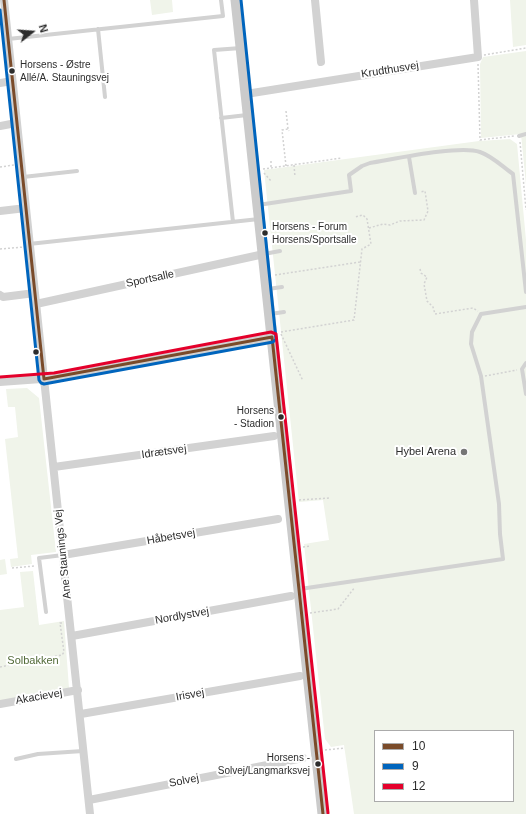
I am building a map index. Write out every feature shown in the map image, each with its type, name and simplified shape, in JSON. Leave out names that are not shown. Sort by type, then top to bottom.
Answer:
[{"type":"main road","points":[[236,0],[264,254],[266,290],[270,314],[276,335],[290,500],[296,593],[302,614],[324,814]]},
{"type":"street","name":"Ane Staunings Vej","points":[[4,0],[29,245],[81,714],[90,814]]},
{"type":"street","points":[[315,0],[322,62]]},
{"type":"street","points":[[474,0],[481,56]]},
{"type":"street","name":"Krudthusvej","points":[[246,94],[481,56]]},
{"type":"street","points":[[0,83],[12,81]]},
{"type":"street","points":[[0,126],[16,123]]},
{"type":"street","points":[[0,211],[26,208]]},
{"type":"street","name":"Sportsalle","points":[[36,304],[264,254]]},
{"type":"street","points":[[0,295],[35,293]]},
{"type":"street","points":[[0,382],[44,379],[276,335]]},
{"type":"street","name":"Idrætsvej","points":[[54,467],[274,436]]},
{"type":"street","name":"Håbetsvej","points":[[63,555],[278,519]]},
{"type":"street","name":"Nordlystvej","points":[[72,636],[296,593]]},
{"type":"street","name":"Irisvej","points":[[81,714],[300,676]]},
{"type":"street","name":"Akacievej","points":[[0,704],[78,690]]},
{"type":"street","name":"Solvej","points":[[89,800],[303,758]]},
{"type":"lane","points":[[8,39],[223,16],[221,0]]},
{"type":"lane","points":[[98,29],[105,97]]},
{"type":"lane","points":[[233,222],[214,50],[241,48]]},
{"type":"lane","points":[[221,118],[248,115]]},
{"type":"lane","points":[[519,136],[526,134]]},
{"type":"lane","points":[[258,205],[351,191],[349,175],[362,166],[370,163],[461,150],[480,152],[495,160],[513,174],[526,292]]},
{"type":"lane","points":[[408,157],[415,193]]},
{"type":"lane","points":[[22,177],[77,171]]},
{"type":"lane","points":[[29,245],[260,219]]},
{"type":"lane","points":[[264,254],[280,251]]},
{"type":"lane","points":[[266,290],[282,287]]},
{"type":"lane","points":[[296,593],[360,580],[503,559],[499,504],[481,376],[471,344],[472,332],[481,314],[526,307]]},
{"type":"lane","points":[[270,314],[284,312]]},
{"type":"lane","points":[[526,363],[522,370],[526,394]]},
{"type":"lane","points":[[46,612],[39,558],[63,555]]},
{"type":"lane","points":[[16,759],[38,754],[84,751]]},
{"type":"path","points":[[526,48],[481,56],[480,140],[519,136],[526,210]]},
{"type":"path","points":[[286,111],[288,130],[282,130],[286,166]]},
{"type":"path","points":[[254,170],[342,158]]},
{"type":"path","points":[[271,161],[272,168]]},
{"type":"path","points":[[0,166],[21,164]]},
{"type":"path","points":[[294,165],[295,177]]},
{"type":"path","points":[[254,170],[265,174],[271,181]]},
{"type":"path","points":[[369,228],[379,225],[390,225],[400,221],[424,220],[428,211],[425,191],[415,193]]},
{"type":"path","points":[[303,382],[276,335],[354,320],[362,249],[371,244],[367,219],[363,215],[355,217]]},
{"type":"path","points":[[0,249],[29,245]]},
{"type":"path","points":[[265,276],[360,262]]},
{"type":"path","points":[[420,269],[421,273],[427,277],[424,284],[426,301],[433,307],[435,314],[473,308],[481,314]]},
{"type":"path","points":[[487,375],[522,370]]},
{"type":"path","points":[[290,500],[329,498]]},
{"type":"path","points":[[12,568],[40,566]]},
{"type":"path","points":[[302,614],[338,609],[360,580]]},
{"type":"path","points":[[0,667],[62,655],[64,652],[60,623]]},
{"type":"path","points":[[317,750],[344,748]]},
{"type":"green space","points":[[150,0],[172,0],[173,12],[152,15]]},
{"type":"green space","points":[[510,0],[526,0],[526,45],[513,47]]},
{"type":"green space","points":[[526,51],[526,185],[521,134],[481,138],[480,64],[483,57]]},
{"type":"green space","points":[[510,139],[517,144],[526,240],[526,814],[354,814],[344,745],[331,747],[325,739],[304,544],[329,540],[323,500],[299,502],[264,170],[479,141]]},
{"type":"green space","points":[[27,388],[39,398],[56,552],[31,555],[32,564],[11,567],[10,559],[18,558],[5,439],[18,437],[15,407],[8,407],[6,389]]},
{"type":"green space","points":[[5,559],[7,574],[0,575],[0,560]]},
{"type":"green space","name":"Solbakken","points":[[33,571],[39,625],[64,621],[69,688],[0,701],[0,610],[24,607],[20,572]]},
{"type":"transit line","name":"10","points":[[4,0],[44,379],[272,337],[323,814]]},
{"type":"transit line","name":"9","points":[[0,10],[39,380],[44,384],[273,342],[276,339],[241,0]]},
{"type":"transit line","name":"12","points":[[0,377],[54,373],[271,332],[276,334],[328,813]]},
{"type":"place","name":"Horsens - Østre Allé/A. Stauningsvej","points":[[12,71]]},
{"type":"place","name":"Horsens - Forum Horsens/Sportsalle","points":[[265,233]]},
{"type":"place","name":"Horsens - Stadion","points":[[281,417]]},
{"type":"place","name":"Hybel Arena","points":[[464,452]]},
{"type":"place","name":"Horsens - Solvej/Langmarksvej","points":[[318,764]]}]
